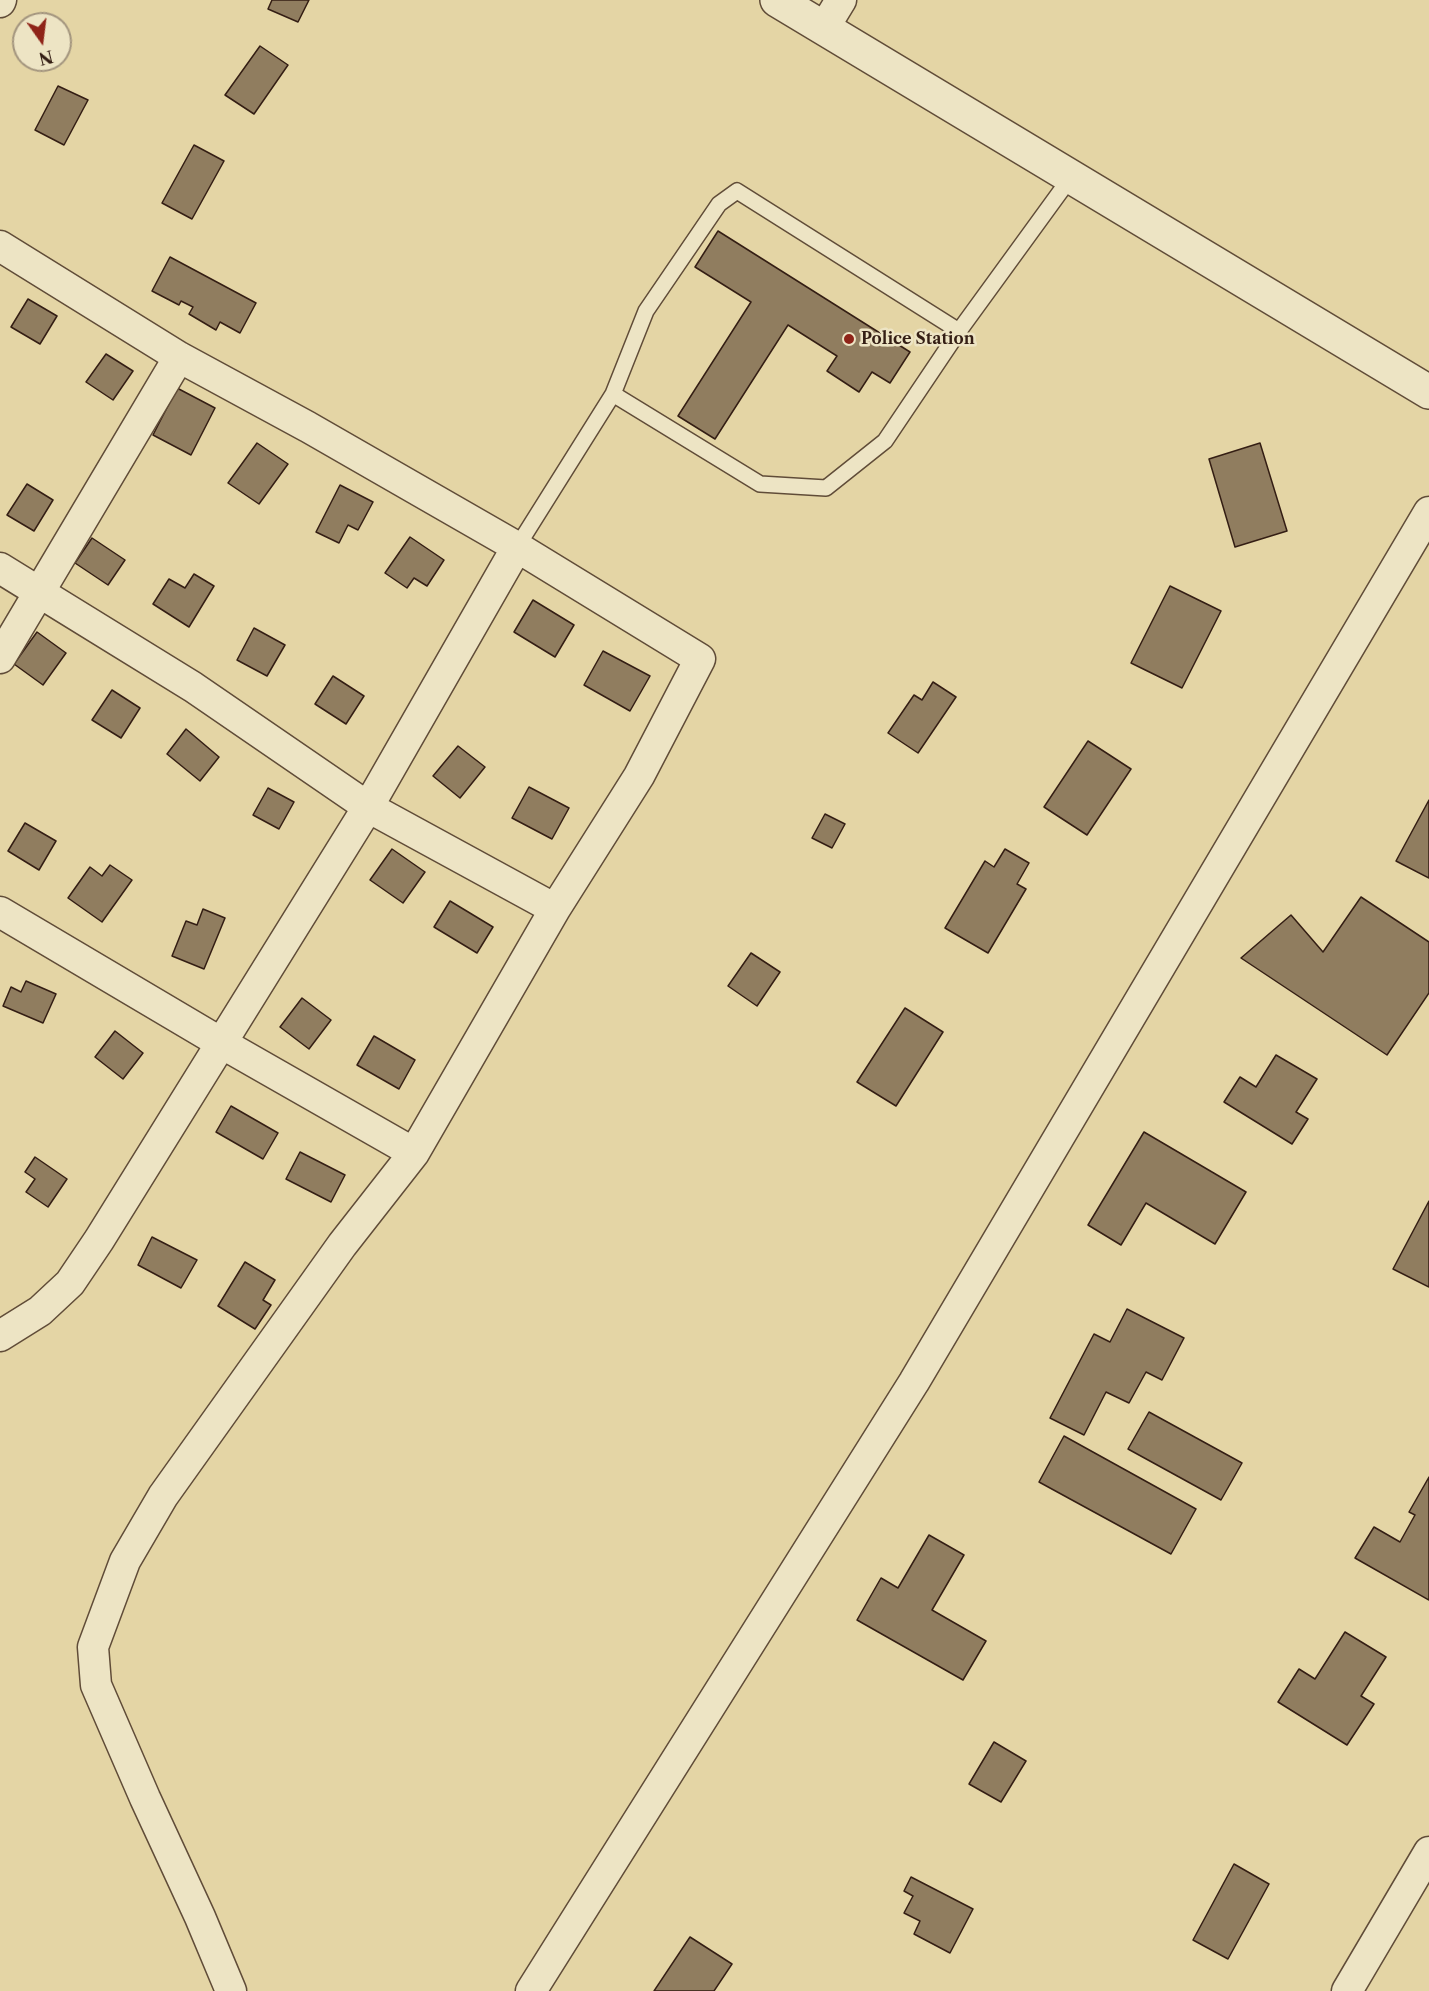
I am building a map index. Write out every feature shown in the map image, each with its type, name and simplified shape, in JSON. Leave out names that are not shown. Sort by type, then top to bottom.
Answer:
[{"type":"street","points":[[777,0],[1429,392]]},
{"type":"street","points":[[824,28],[841,0]]},
{"type":"street","points":[[0,246],[179,357],[308,427],[518,547],[700,659],[639,776],[555,909],[414,1153],[342,1245],[163,1496],[125,1561],[93,1647],[96,1685],[231,1991]]},
{"type":"street","points":[[0,658],[179,357]]},
{"type":"street","points":[[531,1991],[914,1382],[1429,512]]},
{"type":"street","points":[[0,1336],[40,1311],[70,1283],[223,1044],[368,807],[518,547]]},
{"type":"street","points":[[0,568],[193,687],[368,807],[555,909]]},
{"type":"street","points":[[0,912],[223,1044],[414,1153]]},
{"type":"street","points":[[1347,1991],[1429,1852]]},
{"type":"lane","points":[[613,394],[760,484],[826,488],[885,441],[959,331],[1071,177]]},
{"type":"lane","points":[[518,547],[613,394],[646,311],[719,204],[737,190],[959,331]]},
{"type":"building","points":[[272,0],[309,0],[298,22],[268,9]]},
{"type":"building","points":[[260,46],[288,65],[254,114],[225,95]]},
{"type":"building","points":[[58,86],[88,100],[64,145],[35,130]]},
{"type":"building","points":[[194,145],[224,161],[192,219],[162,203]]},
{"type":"building","name":"Police Station","points":[[718,231],[910,352],[890,383],[872,372],[859,392],[827,371],[837,356],[788,325],[715,439],[678,416],[751,302],[695,267]]},
{"type":"building","points":[[170,257],[256,303],[240,333],[220,322],[216,330],[189,314],[193,307],[181,301],[179,305],[152,291]]},
{"type":"building","points":[[28,299],[57,316],[40,344],[11,327]]},
{"type":"building","points":[[106,354],[133,371],[113,400],[86,382]]},
{"type":"building","points":[[177,388],[215,408],[191,455],[153,435]]},
{"type":"building","points":[[257,443],[288,464],[259,504],[228,483]]},
{"type":"building","points":[[1260,443],[1287,531],[1235,547],[1209,459]]},
{"type":"building","points":[[27,484],[53,500],[34,531],[7,515]]},
{"type":"building","points":[[340,485],[373,502],[358,530],[348,525],[339,543],[316,532]]},
{"type":"building","points":[[410,537],[444,560],[427,586],[414,578],[407,588],[385,573]]},
{"type":"building","points":[[92,538],[125,560],[108,585],[75,563]]},
{"type":"building","points":[[194,574],[214,586],[189,627],[153,604],[169,579],[185,588]]},
{"type":"building","points":[[1170,586],[1221,611],[1182,688],[1131,663]]},
{"type":"building","points":[[533,600],[574,625],[555,657],[514,632]]},
{"type":"building","points":[[254,628],[285,645],[267,676],[237,660]]},
{"type":"building","points":[[37,632],[66,653],[43,685],[14,664]]},
{"type":"building","points":[[603,651],[650,676],[630,711],[584,685]]},
{"type":"building","points":[[333,676],[364,696],[346,724],[315,704]]},
{"type":"building","points":[[933,682],[956,697],[918,753],[888,733],[914,695],[922,700]]},
{"type":"building","points":[[112,690],[140,708],[121,738],[92,720]]},
{"type":"building","points":[[186,729],[219,757],[200,781],[167,754]]},
{"type":"building","points":[[1088,741],[1131,769],[1087,835],[1044,807]]},
{"type":"building","points":[[458,746],[485,767],[460,798],[433,776]]},
{"type":"building","points":[[529,787],[569,808],[552,839],[512,818]]},
{"type":"building","points":[[268,788],[294,802],[279,829],[253,815]]},
{"type":"building","points":[[1429,800],[1429,878],[1396,861]]},
{"type":"building","points":[[825,814],[845,824],[832,848],[812,838]]},
{"type":"building","points":[[25,823],[56,841],[39,870],[8,851]]},
{"type":"building","points":[[392,849],[425,872],[403,903],[370,880]]},
{"type":"building","points":[[1005,849],[1029,863],[1017,884],[1026,889],[988,953],[945,928],[985,861],[994,867]]},
{"type":"building","points":[[110,865],[132,880],[102,922],[68,898],[90,867],[102,876]]},
{"type":"building","points":[[1361,897],[1429,942],[1429,993],[1387,1055],[1241,958],[1291,915],[1323,952]]},
{"type":"building","points":[[450,901],[493,927],[477,953],[434,927]]},
{"type":"building","points":[[203,909],[225,918],[204,969],[172,956],[186,921],[197,925]]},
{"type":"building","points":[[751,953],[780,972],[757,1006],[728,986]]},
{"type":"building","points":[[26,981],[56,994],[43,1023],[3,1006],[11,987],[21,992]]},
{"type":"building","points":[[302,998],[331,1020],[309,1049],[280,1027]]},
{"type":"building","points":[[905,1008],[943,1032],[896,1106],[857,1082]]},
{"type":"building","points":[[115,1031],[143,1053],[123,1079],[95,1057]]},
{"type":"building","points":[[374,1036],[415,1060],[399,1089],[357,1065]]},
{"type":"building","points":[[1276,1055],[1317,1079],[1296,1112],[1308,1119],[1292,1144],[1224,1102],[1240,1077],[1256,1087]]},
{"type":"building","points":[[231,1106],[278,1133],[263,1159],[216,1132]]},
{"type":"building","points":[[1144,1132],[1246,1192],[1215,1244],[1146,1203],[1121,1245],[1088,1225]]},
{"type":"building","points":[[300,1152],[345,1175],[331,1202],[286,1179]]},
{"type":"building","points":[[35,1157],[67,1179],[48,1207],[26,1192],[35,1179],[25,1172]]},
{"type":"building","points":[[1429,1201],[1429,1287],[1393,1269]]},
{"type":"building","points":[[152,1237],[197,1260],[181,1288],[138,1265]]},
{"type":"building","points":[[245,1262],[275,1280],[263,1300],[271,1305],[255,1329],[218,1306]]},
{"type":"building","points":[[1127,1309],[1184,1338],[1162,1380],[1146,1372],[1129,1403],[1106,1392],[1084,1435],[1050,1418],[1094,1334],[1110,1342]]},
{"type":"building","points":[[1149,1412],[1242,1463],[1221,1500],[1128,1449]]},
{"type":"building","points":[[1064,1436],[1196,1509],[1171,1554],[1039,1482]]},
{"type":"building","points":[[1429,1477],[1429,1600],[1355,1558],[1374,1527],[1400,1542],[1415,1515],[1409,1512]]},
{"type":"building","points":[[929,1535],[964,1555],[932,1610],[986,1641],[963,1680],[857,1620],[881,1578],[898,1588]]},
{"type":"building","points":[[1345,1632],[1386,1657],[1361,1696],[1374,1704],[1347,1745],[1278,1702],[1299,1669],[1315,1679]]},
{"type":"building","points":[[994,1742],[1026,1761],[1001,1802],[969,1784]]},
{"type":"building","points":[[1234,1864],[1269,1884],[1228,1959],[1193,1940]]},
{"type":"building","points":[[911,1877],[973,1909],[950,1953],[914,1934],[920,1921],[904,1913],[913,1896],[904,1891]]},
{"type":"building","points":[[690,1937],[732,1964],[714,1991],[654,1991]]},
{"type":"place","name":"Police Station","points":[[849,339]]}]
